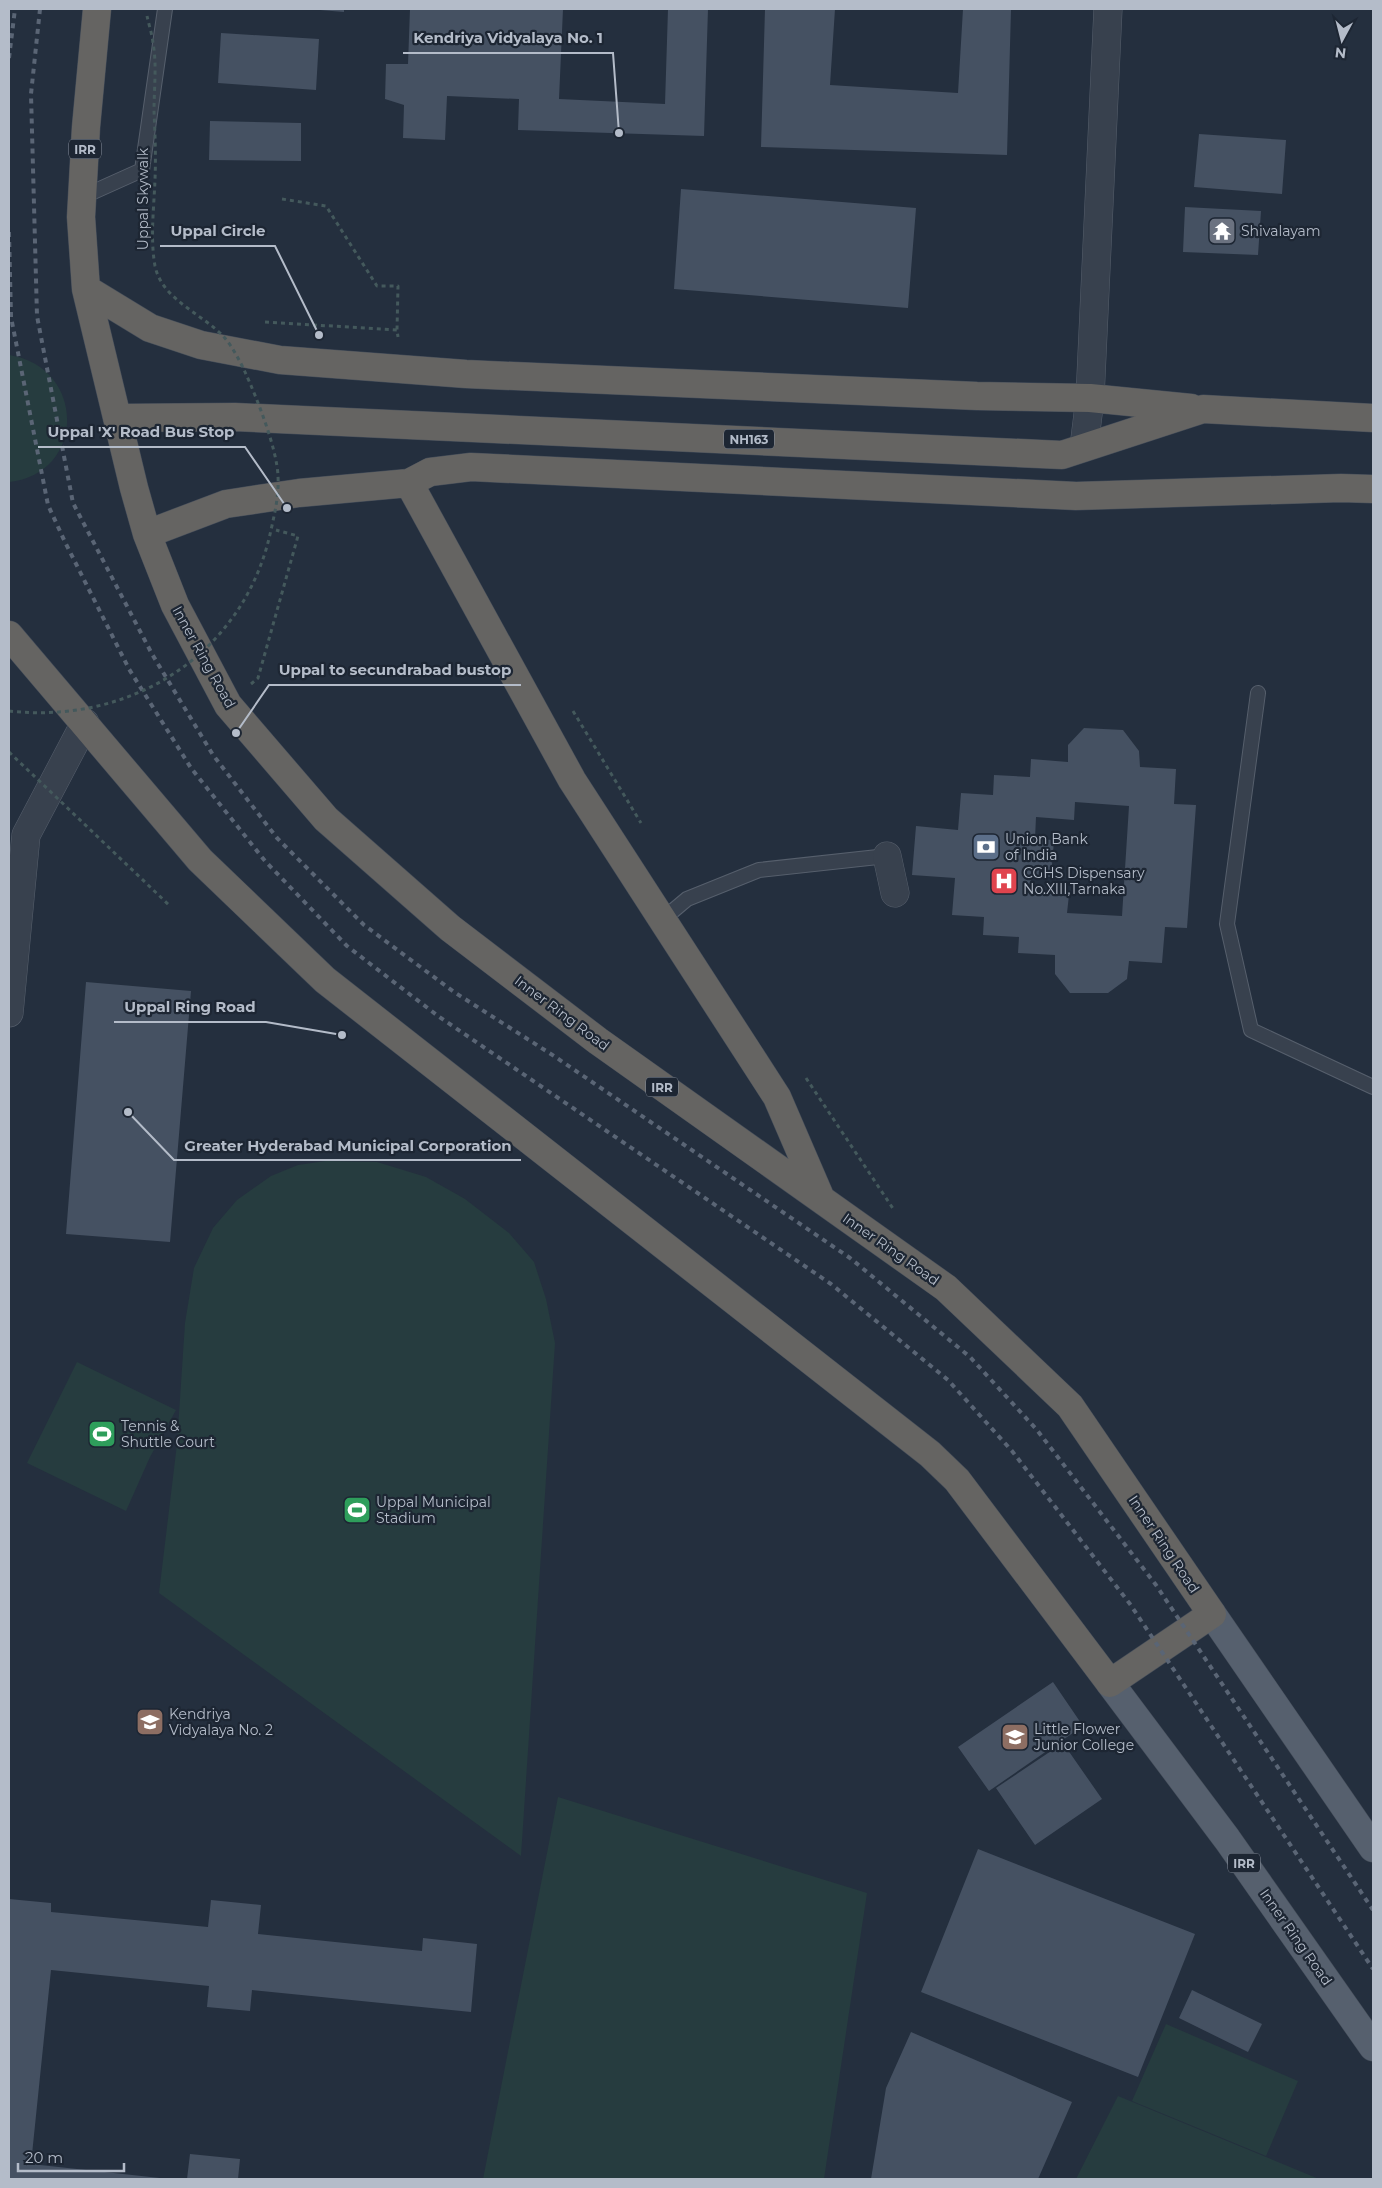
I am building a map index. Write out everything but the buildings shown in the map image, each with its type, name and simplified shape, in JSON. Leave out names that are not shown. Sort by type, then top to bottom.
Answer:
[{"type":"highway","name":"Inner Ring Road","points":[[97,9],[82,197],[81,227],[86,289],[134,488],[147,534],[175,605],[228,705],[326,819],[450,928],[598,1041],[946,1288],[1070,1406],[1212,1614]]},
{"type":"highway","name":"NH163","points":[[86,289],[150,328],[201,345],[280,360],[466,374],[976,396],[1090,398],[1203,409],[1373,418]]},
{"type":"highway","name":"NH163","points":[[117,418],[245,417],[1062,454],[1203,409]]},
{"type":"highway","points":[[147,534],[226,504],[299,493],[410,483],[430,472],[471,467],[1076,496],[1341,488],[1373,489]]},
{"type":"highway","points":[[410,483],[572,780],[777,1097],[821,1199]]},
{"type":"highway","name":"Inner Ring Road","points":[[9,635],[200,860],[325,980],[930,1454],[957,1480],[1110,1683]]},
{"type":"highway","points":[[1110,1683],[1212,1614]]},
{"type":"main road","name":"Inner Ring Road","points":[[1212,1614],[1373,1848]]},
{"type":"main road","name":"Inner Ring Road","points":[[1110,1683],[1227,1839],[1373,2047]]},
{"type":"street","points":[[1084,447],[1090,398],[1108,9]]},
{"type":"street","points":[[9,1013],[26,835],[85,723]]},
{"type":"street","points":[[887,856],[895,893]]},
{"type":"lane","points":[[82,197],[142,170],[165,9]]},
{"type":"lane","points":[[1258,693],[1227,924],[1251,1030],[1373,1087]]},
{"type":"lane","points":[[662,920],[687,899],[760,870],[887,856]]},
{"type":"path","name":"Uppal Skywalk","points":[[9,711],[69,712],[114,703],[155,685],[189,662],[222,633],[246,599],[267,550],[278,496],[276,459],[245,371],[223,337],[164,285],[156,268],[153,236],[155,176],[154,44],[147,16]]},
{"type":"path","points":[[282,199],[326,206],[377,286],[398,286],[397,330]]},
{"type":"path","points":[[258,678],[298,536],[271,529]]},
{"type":"path","points":[[9,752],[170,906]]},
{"type":"green space","points":[[9,355],[35,364],[53,379],[64,398],[67,420],[63,441],[52,460],[34,475],[9,482]]},
{"type":"green space","name":"Uppal Municipal Stadium","points":[[326,1161],[377,1162],[426,1177],[465,1199],[509,1233],[534,1262],[546,1299],[555,1343],[521,1856],[159,1593],[177,1444],[185,1323],[194,1268],[213,1228],[237,1200],[271,1176],[298,1165]]},
{"type":"green space","name":"Tennis & Shuttle Court","points":[[77,1362],[176,1410],[150,1457],[126,1511],[27,1463]]},
{"type":"green space","points":[[558,1797],[867,1893],[824,2179],[483,2179]]},
{"type":"green space","points":[[1166,2024],[1298,2081],[1266,2156],[1132,2101]]},
{"type":"green space","points":[[1118,2096],[1319,2179],[1076,2179]]},
{"type":"railway","points":[[9,58],[15,9]]},
{"type":"railway","points":[[40,9],[31,94],[37,316],[73,503],[152,654],[213,755],[277,838],[364,925],[454,992],[554,1056],[850,1258],[970,1357],[1037,1430],[1156,1585],[1373,1910]]},
{"type":"railway","points":[[9,232],[11,317],[48,505],[129,669],[191,768],[265,861],[347,946],[438,1016],[831,1284],[948,1380],[1012,1451],[1130,1604],[1373,1969]]},
{"type":"place","name":"Kendriya Vidyalaya No. 1","points":[[619,133]]},
{"type":"place","name":"Shivalayam","points":[[1222,231]]},
{"type":"place","name":"Uppal Circle","points":[[319,335]]},
{"type":"place","name":"Uppal 'X' Road Bus Stop","points":[[287,508]]},
{"type":"place","name":"Uppal to secundrabad bustop","points":[[236,733]]},
{"type":"place","name":"Union Bank of India","points":[[986,847]]},
{"type":"place","name":"CGHS Dispensary No.XIII,Tarnaka","points":[[1004,881]]},
{"type":"place","name":"Uppal Ring Road","points":[[342,1035]]},
{"type":"place","name":"Greater Hyderabad Municipal Corporation","points":[[128,1112]]},
{"type":"place","name":"Tennis & Shuttle Court","points":[[102,1434]]},
{"type":"place","name":"Uppal Municipal Stadium","points":[[357,1510]]},
{"type":"place","name":"Kendriya Vidyalaya No. 2","points":[[150,1722]]},
{"type":"place","name":"Little Flower Junior College","points":[[1015,1737]]}]
